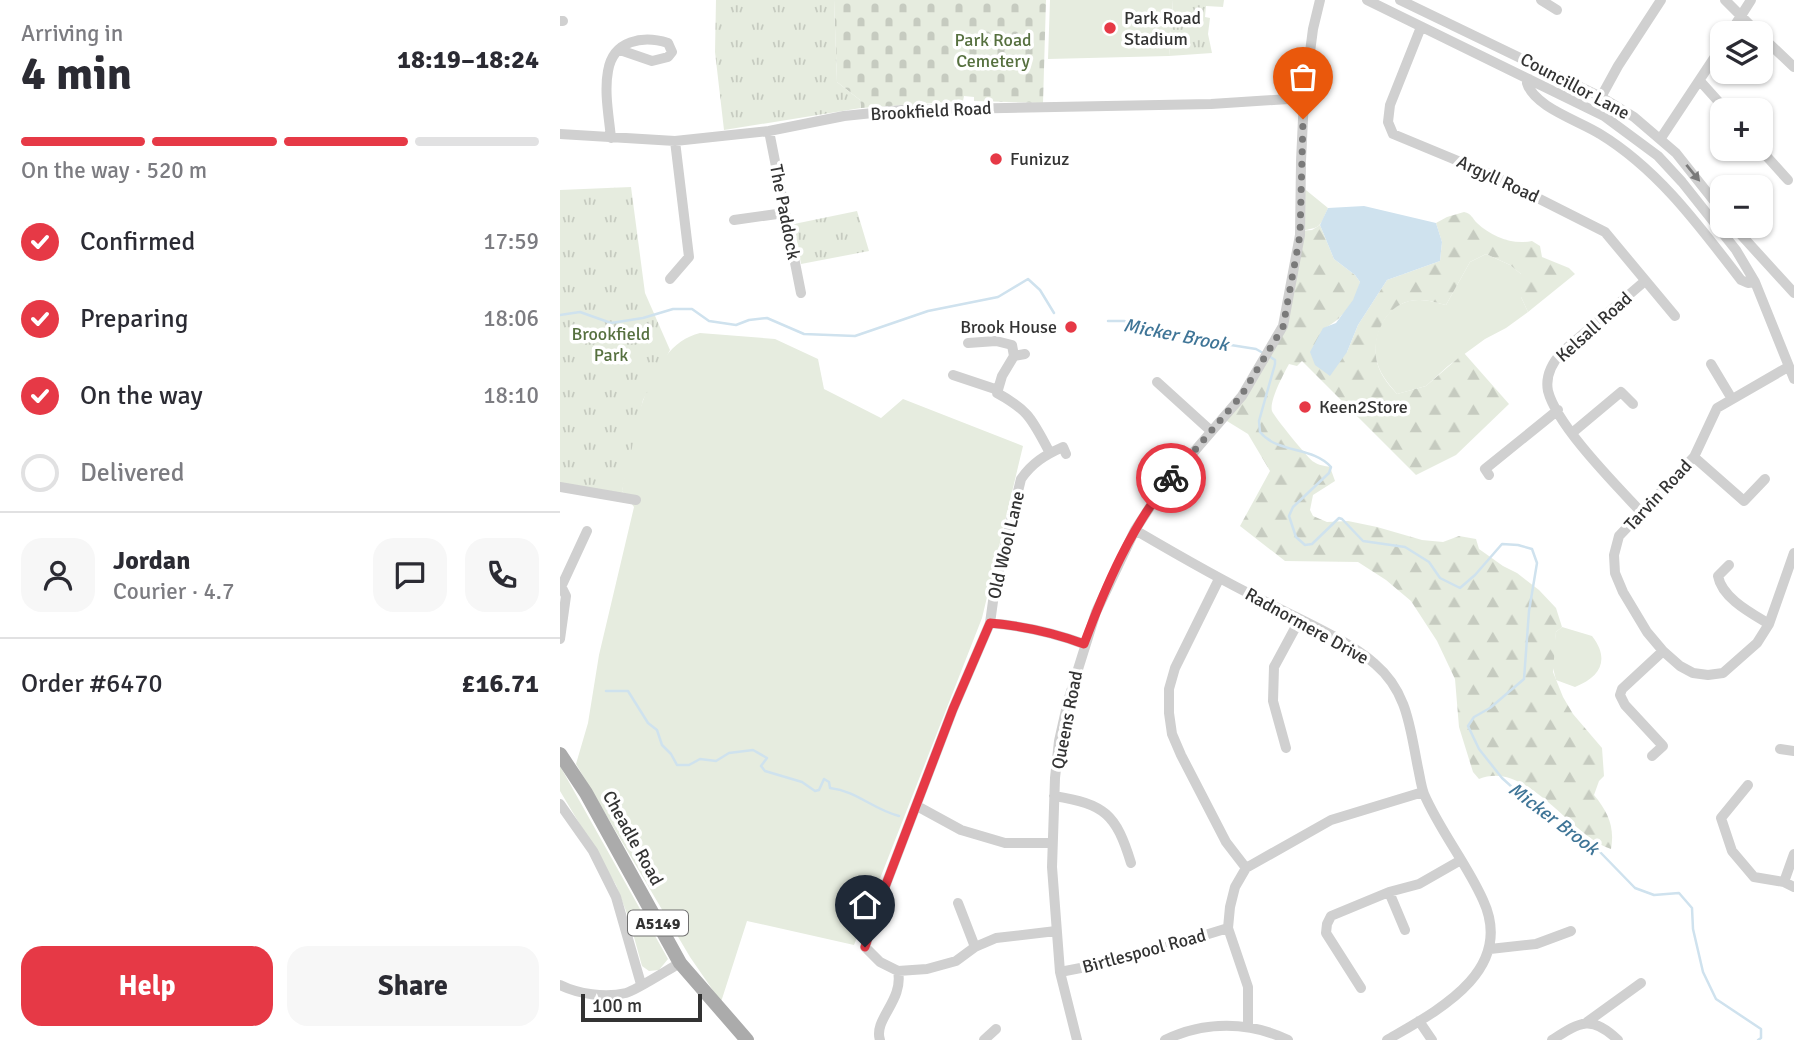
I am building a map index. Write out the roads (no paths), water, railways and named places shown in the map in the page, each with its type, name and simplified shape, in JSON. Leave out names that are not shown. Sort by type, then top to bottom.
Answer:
[{"type":"main road","name":"Cheadle Road","points":[[560,754],[586,793],[680,963],[747,1040]]},
{"type":"street","points":[[1313,29],[1320,0]]},
{"type":"street","points":[[1313,29],[1327,0]]},
{"type":"street","name":"Councillor Lane","points":[[1367,0],[1604,116],[1648,147],[1682,182],[1736,250],[1755,282],[1794,379]]},
{"type":"street","name":"Councillor Lane","points":[[1400,0],[1601,97],[1661,138],[1710,195]]},
{"type":"street","points":[[1541,0],[1556,10]]},
{"type":"street","points":[[1601,97],[1661,0]]},
{"type":"street","points":[[1725,0],[1746,21]]},
{"type":"street","points":[[1738,21],[1751,0]]},
{"type":"street","name":"Argyll Road","points":[[1420,27],[1390,105],[1388,122],[1393,134],[1492,175],[1605,232],[1675,316]]},
{"type":"street","name":"Queens Road","points":[[1077,1040],[1060,972],[1052,843],[1059,741],[1070,690],[1106,586],[1135,530],[1161,490],[1235,404],[1280,332],[1287,312],[1300,235],[1304,98],[1313,29]]},
{"type":"street","points":[[1773,47],[1794,67]]},
{"type":"street","points":[[611,138],[608,70],[614,55],[620,50]]},
{"type":"street","points":[[1661,138],[1710,65]]},
{"type":"street","name":"Councillor Lane","points":[[1529,79],[1527,83],[1534,97],[1602,134],[1631,155],[1654,176],[1741,280],[1755,282]]},
{"type":"street","points":[[1700,81],[1715,98]]},
{"type":"street","name":"Brookfield Road","points":[[560,134],[675,141],[769,131],[844,116],[902,110],[1200,105],[1304,98]]},
{"type":"street","name":"The Paddock","points":[[769,131],[801,293]]},
{"type":"street","points":[[670,279],[690,257],[675,141]]},
{"type":"street","points":[[1771,161],[1788,180]]},
{"type":"street","points":[[734,220],[784,212]]},
{"type":"street","points":[[1743,238],[1793,289]]},
{"type":"street","points":[[1736,250],[1746,242]]},
{"type":"street","name":"Kelsall Road","points":[[1641,512],[1572,433],[1548,392],[1548,377],[1553,362],[1645,281]]},
{"type":"street","points":[[968,343],[996,341],[1017,352],[1002,376],[997,393],[1020,406],[1050,453],[1063,447],[1066,454]]},
{"type":"street","points":[[1711,364],[1732,399]]},
{"type":"street","name":"Tarvin Road","points":[[1788,367],[1717,408],[1694,457],[1619,536],[1614,555],[1615,573],[1640,622],[1663,651],[1680,666],[1693,673],[1707,675],[1723,673],[1757,643],[1789,584],[1794,553]]},
{"type":"street","points":[[953,375],[998,390]]},
{"type":"street","points":[[1157,382],[1211,431]]},
{"type":"street","points":[[1572,433],[1621,392],[1633,404]]},
{"type":"street","points":[[1489,475],[1485,469],[1558,410]]},
{"type":"street","name":"Old Wool Lane","points":[[898,971],[880,962],[865,947],[880,900],[953,709],[990,623],[995,587],[1021,480],[1029,467],[1050,453]]},
{"type":"street","points":[[1694,457],[1744,501],[1765,479]]},
{"type":"street","points":[[560,487],[636,500]]},
{"type":"street","name":"Radnormere Drive","points":[[1135,530],[1219,579],[1362,654],[1377,664],[1392,681],[1404,699],[1423,792],[1485,902],[1491,926],[1490,949]]},
{"type":"street","points":[[560,639],[566,596],[561,585],[587,531]]},
{"type":"street","points":[[1729,565],[1718,576],[1719,582],[1740,606],[1769,624]]},
{"type":"street","points":[[1219,579],[1175,668],[1169,689],[1169,713],[1172,734],[1181,755],[1226,842],[1246,868]]},
{"type":"street","points":[[1286,748],[1273,701],[1274,667],[1300,620]]},
{"type":"street","points":[[990,623],[1035,629],[1084,644]]},
{"type":"street","points":[[1652,756],[1663,747],[1625,705],[1620,695],[1622,689],[1663,651]]},
{"type":"street","points":[[1780,748],[1794,751]]},
{"type":"street","points":[[1740,787],[1716,816],[1732,851],[1742,865],[1754,877],[1789,884],[1794,854]]},
{"type":"street","points":[[1248,1027],[1248,987],[1228,928],[1236,887],[1246,868],[1331,820],[1423,792]]},
{"type":"street","points":[[1054,796],[1078,800],[1101,810],[1115,822],[1124,839],[1131,863]]},
{"type":"street","points":[[560,804],[593,851],[616,897],[641,984]]},
{"type":"street","points":[[917,806],[961,830],[1005,842],[1052,843]]},
{"type":"street","points":[[560,825],[571,820]]},
{"type":"street","points":[[1361,988],[1326,933],[1331,916],[1389,892],[1419,884],[1461,860]]},
{"type":"street","points":[[1389,892],[1405,930]]},
{"type":"street","points":[[958,903],[975,947]]},
{"type":"street","name":"Birtlespool Road","points":[[1060,972],[1127,959],[1228,928]]},
{"type":"street","points":[[1387,1040],[1468,986],[1482,967],[1490,949],[1536,944],[1571,931]]},
{"type":"street","points":[[880,1040],[880,1025],[901,984],[898,971],[927,970],[956,961],[975,947],[996,938],[1056,932]]},
{"type":"street","points":[[560,985],[573,991],[597,994],[628,993],[680,963]]},
{"type":"street","points":[[1552,1040],[1576,1025],[1587,1022],[1641,983]]},
{"type":"street","points":[[1419,1021],[1432,1040]]},
{"type":"street","points":[[1587,1022],[1599,1026],[1618,1040]]},
{"type":"street","points":[[1164,1040],[1201,1028],[1227,1025],[1248,1027],[1288,1040]]},
{"type":"street","points":[[985,1040],[996,1029]]},
{"type":"water","points":[[1364,206],[1436,223],[1442,242],[1440,261],[1387,280],[1358,325],[1347,352],[1330,376],[1315,365],[1310,352],[1323,328],[1336,323],[1353,300],[1360,282],[1334,259],[1320,225],[1328,208]]},
{"type":"waterway","name":"Micker Brook","points":[[560,315],[580,312],[611,323],[643,318],[673,309],[692,309],[709,321],[736,325],[767,318],[804,334],[855,336],[928,311],[998,297],[1028,279],[1040,290],[1054,313]]},
{"type":"waterway","name":"Micker Brook","points":[[1108,321],[1124,321],[1174,336],[1256,349],[1263,353]]},
{"type":"waterway","name":"Micker Brook","points":[[1269,356],[1275,360],[1275,364],[1259,421],[1260,432],[1276,444],[1314,456],[1331,467],[1329,473],[1293,507],[1289,516],[1296,537],[1305,545],[1312,544],[1339,518],[1363,541],[1405,547],[1429,562],[1440,578],[1460,588],[1502,544],[1532,549],[1537,563],[1529,611],[1524,679],[1490,708],[1474,717],[1468,726],[1479,749],[1502,778],[1533,806],[1554,816],[1600,852],[1635,888],[1654,895],[1679,893],[1692,908],[1693,929],[1703,972],[1716,999],[1761,1029],[1761,1038],[1758,1040]]},
{"type":"waterway","points":[[606,691],[628,691],[648,723],[657,730],[662,745],[677,765],[689,765],[700,759],[716,761],[729,753],[753,750],[767,758],[761,766],[765,771],[802,782],[815,791],[819,790],[824,779],[829,782],[830,788],[848,793],[899,816]]},
{"type":"place","name":"Park Road Stadium","points":[[1110,28]]},
{"type":"place","name":"Funizuz","points":[[996,159]]},
{"type":"place","name":"Brook House","points":[[1071,327]]},
{"type":"place","name":"Keen2Store","points":[[1305,407]]},
{"type":"park label","name":"Park Road Cemetery","points":[[993,50]]},
{"type":"park label","name":"Brookfield Park","points":[[611,344]]}]
